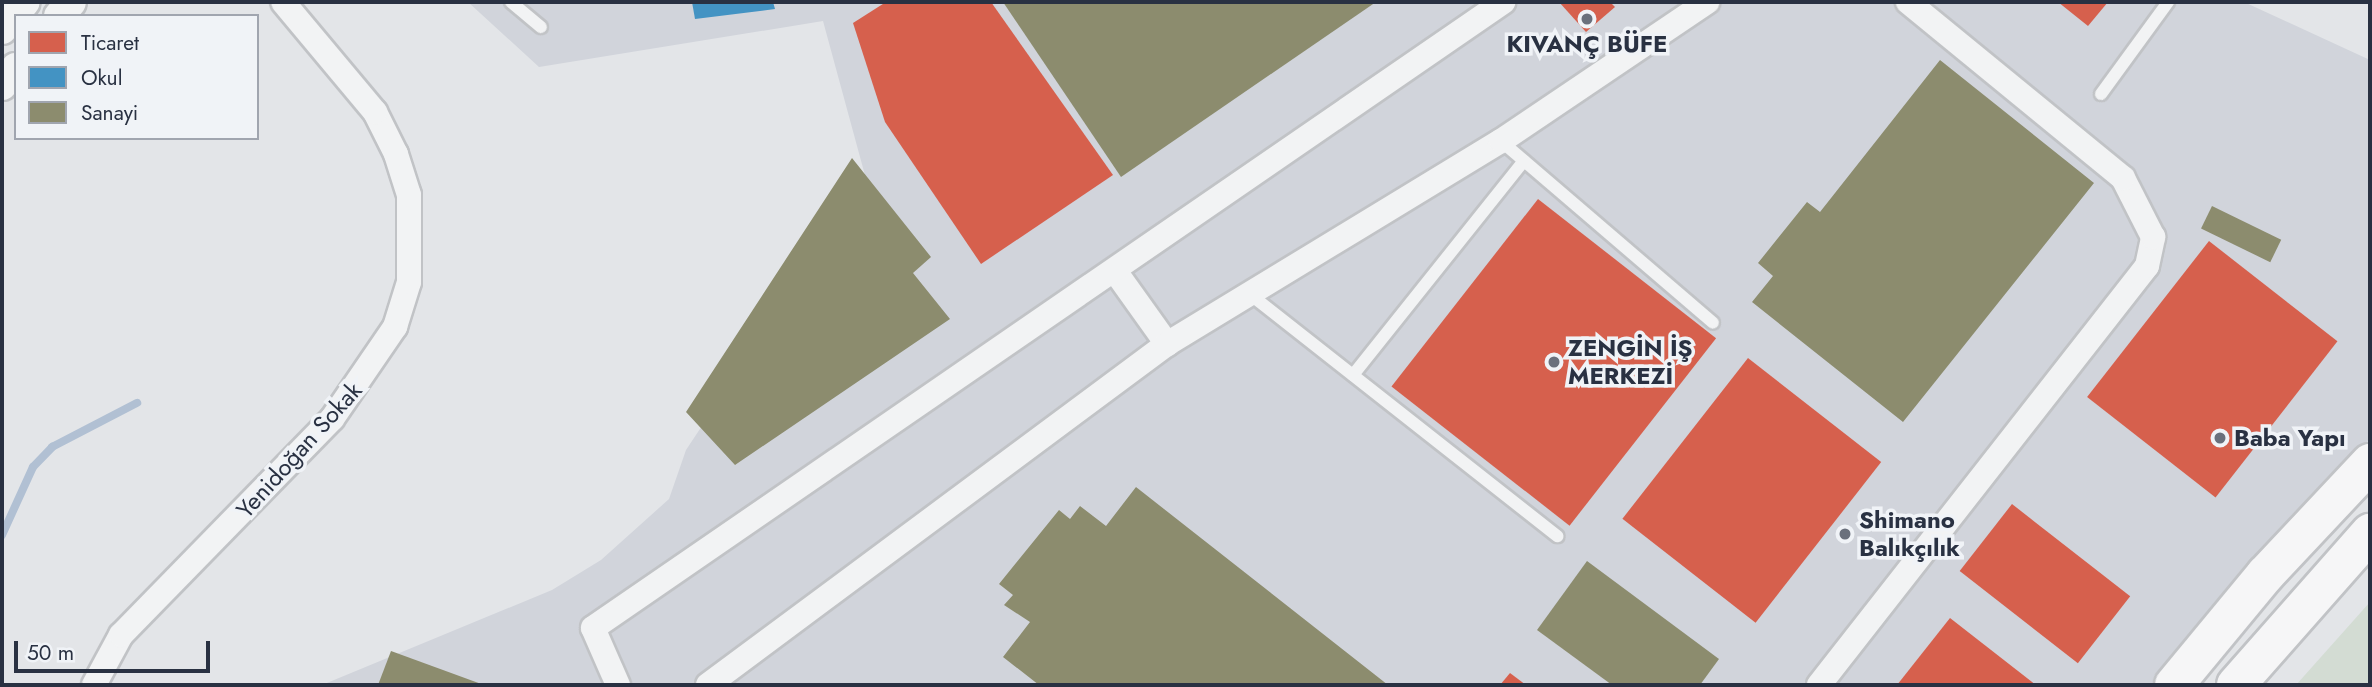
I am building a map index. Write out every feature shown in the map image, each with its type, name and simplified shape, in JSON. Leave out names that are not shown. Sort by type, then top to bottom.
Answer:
[{"type":"main road","points":[[2174,685],[2265,575],[2370,463]]},
{"type":"main road","points":[[2236,685],[2370,533]]},
{"type":"street","name":"Yenidoğan Sokak","points":[[94,685],[121,635],[332,419],[395,327],[409,282],[409,195],[397,154],[375,112],[283,2]]},
{"type":"street","points":[[618,685],[593,628],[1503,2]]},
{"type":"street","points":[[1819,685],[2147,266],[2153,237],[2123,178],[1908,2]]},
{"type":"street","points":[[708,685],[1167,344],[1501,141],[1690,7]]},
{"type":"street","points":[[2,29],[14,15]]},
{"type":"street","points":[[2,85],[14,70]]},
{"type":"street","points":[[1115,271],[1167,344]]},
{"type":"lane","points":[[511,2],[541,27]]},
{"type":"lane","points":[[2101,94],[2168,2]]},
{"type":"lane","points":[[1501,141],[1713,323]]},
{"type":"lane","points":[[1353,375],[1524,161]]},
{"type":"lane","points":[[1251,295],[1557,536]]},
{"type":"shaded area","points":[[468,2],[2244,2],[2370,60],[2370,438],[2157,685],[322,685],[552,590],[601,560],[669,499],[686,450],[866,179],[823,21],[539,67]]},
{"type":"shaded area","points":[[2370,602],[2370,685],[2296,685]]},
{"type":"building: Ticaret","points":[[886,2],[991,2],[1113,175],[981,264],[885,122],[853,23]]},
{"type":"building: Ticaret","name":"KIVANÇ BÜFE","points":[[1559,2],[1610,2],[1615,7],[1586,32]]},
{"type":"building: Ticaret","points":[[2058,2],[2108,2],[2088,26]]},
{"type":"building: Ticaret","name":"ZENGİN İŞ MERKEZİ","points":[[1538,199],[1716,338],[1570,526],[1391,387]]},
{"type":"building: Ticaret","points":[[2209,241],[2337,341],[2216,497],[2087,397]]},
{"type":"building: Ticaret","points":[[1748,358],[1881,462],[1756,623],[1622,519]]},
{"type":"building: Ticaret","points":[[2012,504],[2130,596],[2078,663],[1960,571]]},
{"type":"building: Ticaret","points":[[1950,618],[2036,685],[1897,685]]},
{"type":"building: Ticaret","points":[[1510,673],[1526,685],[1500,685]]},
{"type":"building: Okul","points":[[692,2],[773,2],[775,9],[695,19]]},
{"type":"building: Sanayi","points":[[1003,2],[1376,2],[1121,177]]},
{"type":"building: Sanayi","points":[[1940,60],[2094,183],[1903,422],[1752,302],[1773,276],[1758,263],[1807,202],[1820,212]]},
{"type":"building: Sanayi","points":[[852,158],[931,257],[913,273],[950,319],[735,465],[686,412]]},
{"type":"building: Sanayi","points":[[2212,206],[2281,240],[2270,262],[2201,228]]},
{"type":"building: Sanayi","points":[[1136,487],[1388,685],[1039,685],[1003,657],[1030,622],[1004,605],[1013,595],[999,584],[1059,510],[1070,519],[1080,506],[1106,526]]},
{"type":"building: Sanayi","points":[[1587,561],[1719,659],[1700,685],[1612,685],[1537,630]]},
{"type":"building: Sanayi","points":[[391,651],[484,685],[378,685]]},
{"type":"waterway","points":[[2,535],[33,467],[52,447],[137,403]]},
{"type":"place","name":"KIVANÇ BÜFE","points":[[1587,19]]},
{"type":"place","name":"ZENGİN İŞ MERKEZİ","points":[[1554,362]]},
{"type":"place","name":"Baba Yapı","points":[[2220,438]]},
{"type":"place","name":"Shimano Balıkçılık","points":[[1845,534]]}]
